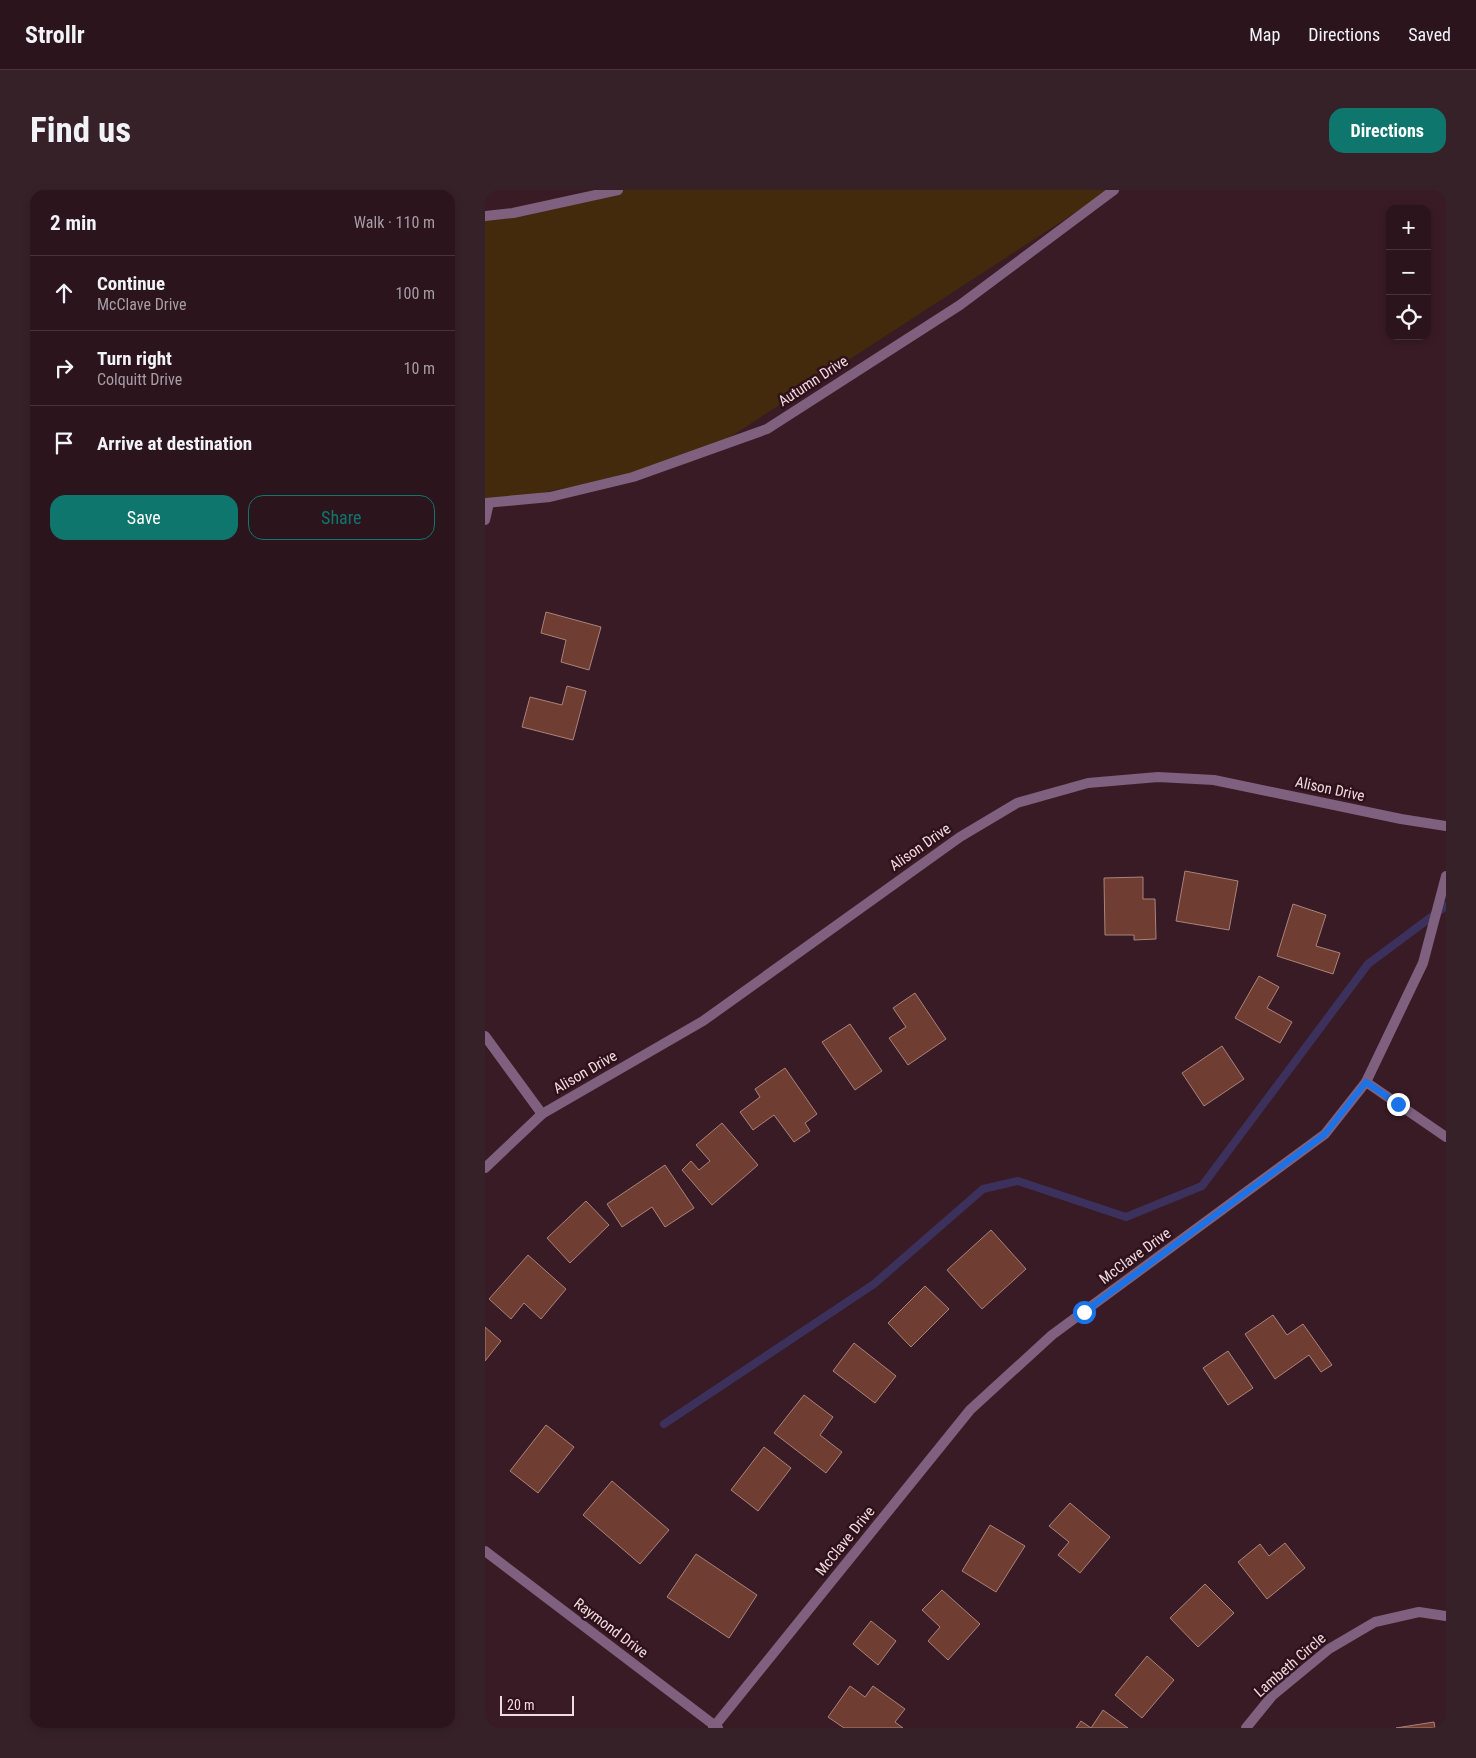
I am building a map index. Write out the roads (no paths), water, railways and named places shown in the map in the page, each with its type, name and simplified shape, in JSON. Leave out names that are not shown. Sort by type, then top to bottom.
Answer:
[{"type":"street","points":[[485,216],[513,213],[618,190]]},
{"type":"street","name":"Autumn Drive","points":[[487,503],[550,497],[633,477],[767,428],[961,305],[1114,190]]},
{"type":"street","points":[[485,520],[487,503]]},
{"type":"street","name":"Alison Drive","points":[[485,1168],[542,1114],[703,1021],[960,837],[1017,803],[1088,783],[1158,777],[1214,780],[1401,819],[1446,826]]},
{"type":"street","name":"McClave Drive","points":[[716,1727],[970,1410],[1052,1335],[1325,1134],[1366,1082],[1423,963],[1446,876]]},
{"type":"street","points":[[485,1036],[542,1114]]},
{"type":"street","points":[[1366,1082],[1446,1137]]},
{"type":"street","name":"Raymond Drive","points":[[485,1551],[716,1727]]},
{"type":"street","name":"Lambeth Circle","points":[[1246,1728],[1272,1696],[1329,1649],[1375,1622],[1419,1612],[1446,1616]]},
{"type":"waterway","points":[[664,1424],[874,1284],[983,1189],[1018,1181],[1126,1217],[1202,1186],[1368,964],[1446,906]]}]
